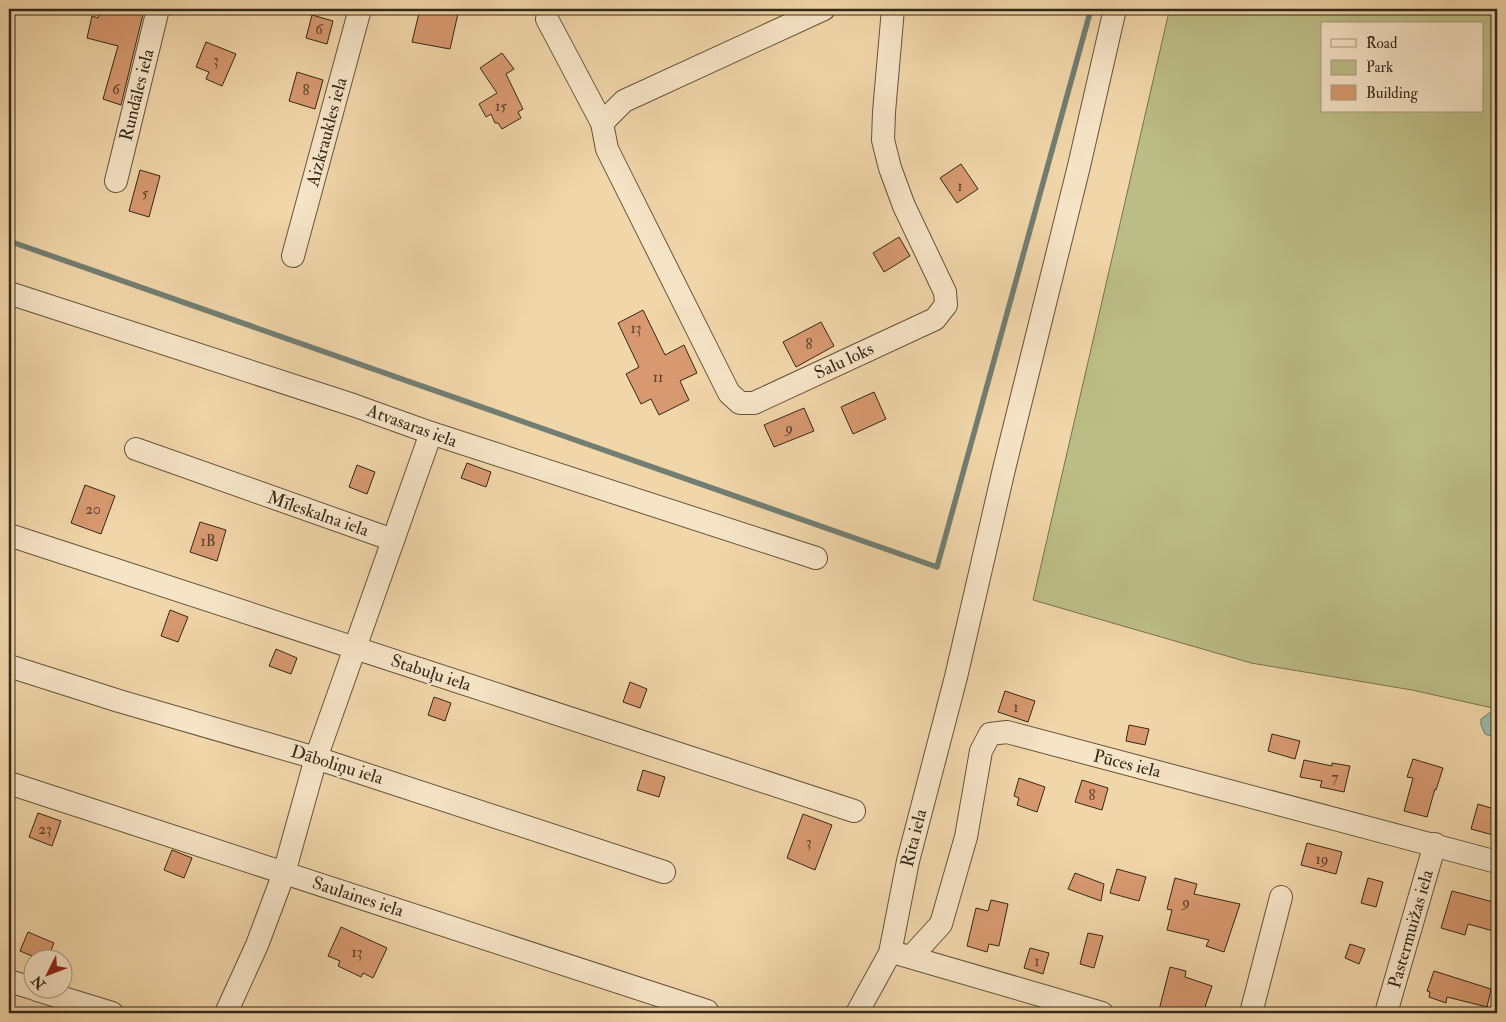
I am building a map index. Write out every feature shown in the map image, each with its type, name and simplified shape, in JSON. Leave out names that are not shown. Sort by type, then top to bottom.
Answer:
[{"type":"street","name":"Rundāles iela","points":[[116,181],[158,9]]},
{"type":"street","name":"Aizkraukles iela","points":[[293,256],[360,9]]},
{"type":"street","points":[[602,123],[624,101],[824,9]]},
{"type":"street","name":"Salu loks","points":[[547,20],[602,123],[607,149],[729,393],[740,403],[754,403],[934,319],[946,306],[945,292],[904,206],[890,168],[883,140],[893,9]]},
{"type":"street","name":"Rīta iela","points":[[857,1013],[900,955],[908,861],[1077,176],[1115,9]]},
{"type":"street","name":"Atvasaras iela","points":[[9,293],[816,558]]},
{"type":"street","points":[[226,1013],[257,945],[284,873],[316,758],[431,433]]},
{"type":"street","name":"Mīleskalna iela","points":[[136,449],[393,540]]},
{"type":"street","name":"Stabuļu iela","points":[[9,535],[854,811]]},
{"type":"street","name":"Dāboliņu iela","points":[[9,666],[119,701],[316,758],[664,872]]},
{"type":"street","name":"Pūces iela","points":[[900,955],[941,924],[966,836],[981,751],[990,734],[1007,732],[1497,862]]},
{"type":"street","name":"Saulaines iela","points":[[9,782],[707,1011]]},
{"type":"street","name":"Pastermuižas iela","points":[[1386,1013],[1435,844]]},
{"type":"street","points":[[1251,1013],[1281,897]]},
{"type":"street","points":[[900,955],[1102,1013]]},
{"type":"street","points":[[9,981],[22,985]]},
{"type":"street","points":[[70,1000],[112,1013]]},
{"type":"green space","points":[[1172,9],[1497,9],[1497,709],[1412,690],[1251,663],[1033,600],[1168,16]]},
{"type":"water","points":[[1492,711],[1497,717],[1497,731],[1490,736],[1485,734],[1481,725],[1481,719]]},
{"type":"building","points":[[101,9],[129,14],[130,9],[144,10],[121,105],[103,99],[118,46],[87,38],[92,16],[98,18]]},
{"type":"building","points":[[420,9],[459,9],[450,49],[412,42]]},
{"type":"building","points":[[312,15],[333,21],[327,44],[306,38]]},
{"type":"building","points":[[206,42],[236,54],[222,86],[206,79],[209,72],[196,67]]},
{"type":"building","points":[[502,53],[514,69],[506,74],[523,109],[518,112],[521,118],[502,129],[498,123],[495,123],[491,114],[486,117],[479,104],[497,93],[480,68]]},
{"type":"building","points":[[297,72],[323,80],[315,109],[289,101]]},
{"type":"building","points":[[961,164],[978,189],[957,203],[940,178]]},
{"type":"building","points":[[140,170],[160,176],[149,217],[129,211]]},
{"type":"building","points":[[899,237],[910,256],[884,272],[873,253]]},
{"type":"building","points":[[643,310],[665,355],[684,345],[697,373],[680,381],[689,400],[659,415],[651,399],[641,404],[626,374],[639,367],[618,323]]},
{"type":"building","points":[[821,322],[834,346],[796,367],[783,342]]},
{"type":"building","points":[[874,392],[886,419],[853,434],[841,407]]},
{"type":"building","points":[[804,408],[814,431],[774,447],[764,425]]},
{"type":"building","points":[[467,463],[491,472],[486,487],[461,478]]},
{"type":"building","points":[[357,465],[375,472],[367,494],[349,487]]},
{"type":"building","points":[[85,485],[115,496],[101,534],[71,523]]},
{"type":"building","points":[[200,522],[226,530],[217,561],[190,552]]},
{"type":"building","points":[[170,610],[188,617],[178,642],[161,636]]},
{"type":"building","points":[[276,649],[297,658],[291,674],[269,666]]},
{"type":"building","points":[[630,682],[647,689],[640,708],[623,702]]},
{"type":"building","points":[[1005,691],[1035,701],[1028,722],[998,712]]},
{"type":"building","points":[[434,697],[451,703],[445,721],[428,715]]},
{"type":"building","points":[[1129,725],[1149,729],[1145,745],[1126,741]]},
{"type":"building","points":[[1272,734],[1300,741],[1295,759],[1268,751]]},
{"type":"building","points":[[1413,759],[1443,768],[1427,817],[1404,811],[1413,778],[1407,777]]},
{"type":"building","points":[[1304,760],[1332,766],[1332,763],[1350,766],[1344,792],[1320,787],[1322,781],[1300,777]]},
{"type":"building","points":[[643,770],[665,777],[659,797],[637,790]]},
{"type":"building","points":[[1019,778],[1045,787],[1037,812],[1017,805],[1019,798],[1014,796]]},
{"type":"building","points":[[1082,780],[1108,788],[1102,810],[1075,802]]},
{"type":"building","points":[[1478,804],[1497,810],[1497,821],[1493,835],[1471,829]]},
{"type":"building","points":[[38,813],[61,821],[52,846],[29,837]]},
{"type":"building","points":[[803,814],[832,825],[815,870],[787,858]]},
{"type":"building","points":[[1307,843],[1342,852],[1336,874],[1301,865]]},
{"type":"building","points":[[172,850],[192,858],[184,878],[164,870]]},
{"type":"building","points":[[1117,869],[1146,877],[1139,901],[1110,893]]},
{"type":"building","points":[[1075,873],[1104,884],[1101,901],[1068,889]]},
{"type":"building","points":[[1175,878],[1197,884],[1194,894],[1240,904],[1224,952],[1206,946],[1209,940],[1167,930],[1172,910],[1167,909]]},
{"type":"building","points":[[1368,878],[1383,882],[1376,907],[1361,903]]},
{"type":"building","points":[[1452,891],[1497,903],[1497,932],[1468,924],[1465,935],[1441,928]]},
{"type":"building","points":[[991,900],[1008,904],[999,946],[989,944],[987,952],[967,946],[976,908],[988,911]]},
{"type":"building","points":[[341,927],[387,948],[373,978],[363,973],[361,977],[338,966],[340,961],[328,956]]},
{"type":"building","points":[[28,932],[54,943],[51,950],[20,951]]},
{"type":"building","points":[[1088,933],[1103,936],[1094,968],[1080,964]]},
{"type":"building","points":[[1350,944],[1365,949],[1359,964],[1345,958]]},
{"type":"building","points":[[1030,948],[1049,953],[1043,974],[1024,968]]},
{"type":"building","points":[[1170,967],[1186,971],[1185,977],[1212,986],[1203,1013],[1172,1013],[1159,1010]]},
{"type":"building","points":[[1434,971],[1491,989],[1487,1007],[1447,997],[1446,1003],[1429,997],[1430,992],[1427,991]]},
{"type":"waterway","points":[[9,241],[937,567],[1091,9]]}]
